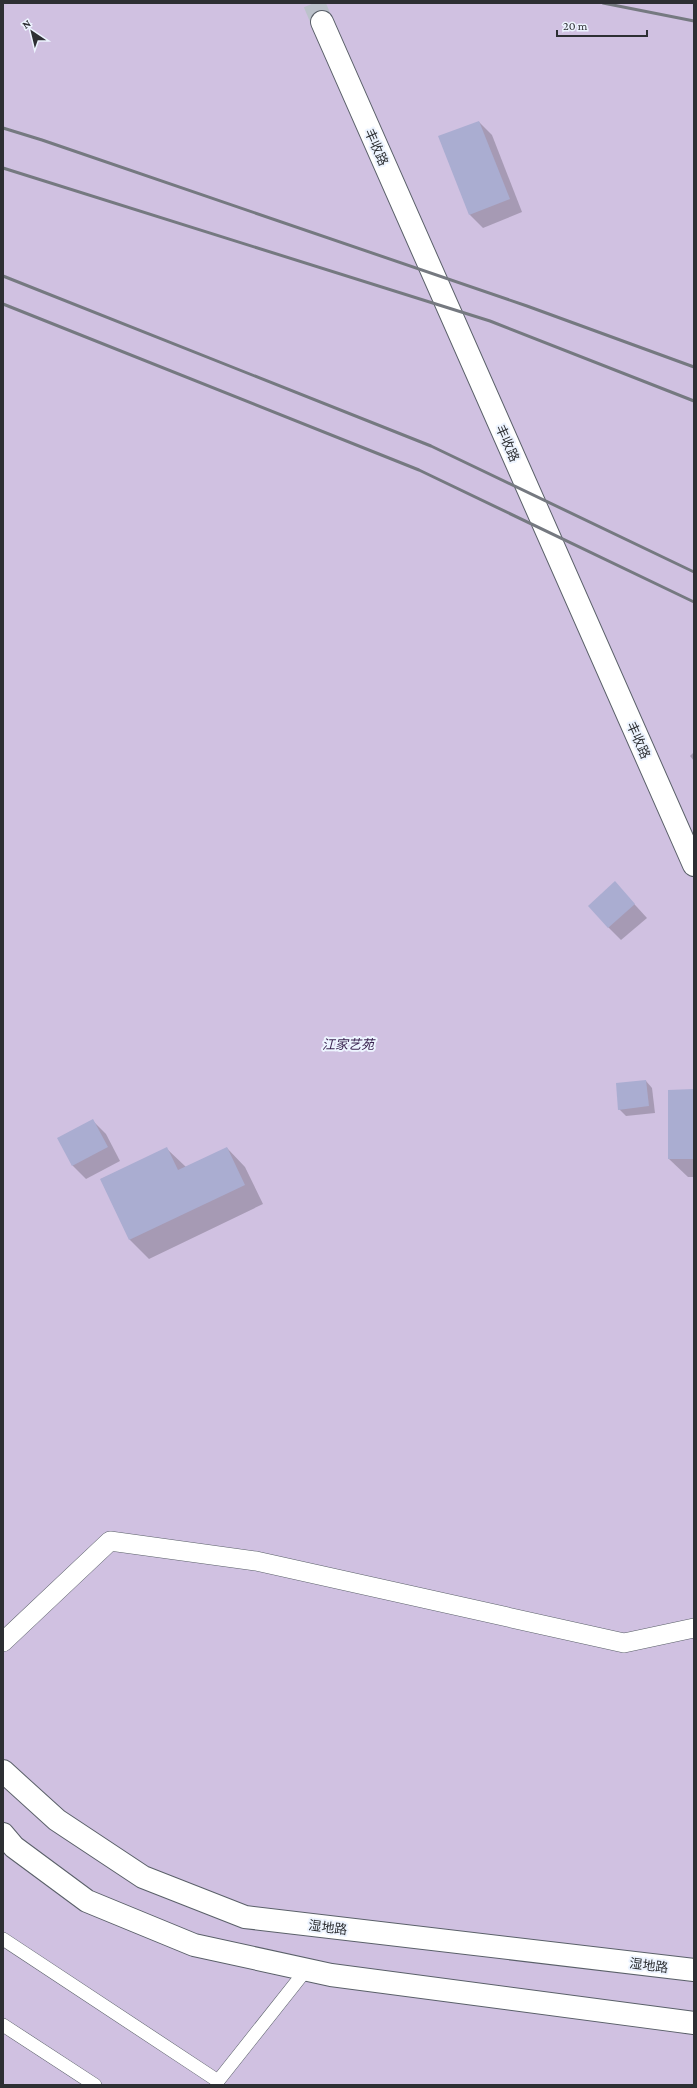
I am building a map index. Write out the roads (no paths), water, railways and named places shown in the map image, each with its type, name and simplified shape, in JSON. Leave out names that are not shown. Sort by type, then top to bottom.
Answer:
[{"type":"street","name":"丰收路","points":[[322,22],[694,865]]},
{"type":"street","points":[[3,1642],[110,1541],[256,1561],[624,1642],[694,1628]]},
{"type":"street","name":"湿地路","points":[[3,1771],[57,1820],[143,1877],[245,1917],[694,1970]]},
{"type":"street","points":[[3,1834],[14,1847],[87,1901],[194,1945],[331,1975],[694,2023]]},
{"type":"lane","points":[[3,1939],[217,2083],[306,1970]]},
{"type":"lane","points":[[3,2025],[95,2085]]},
{"type":"tunnel","points":[[314,3],[322,22]]},
{"type":"railway","points":[[603,3],[694,21]]},
{"type":"railway","points":[[3,128],[527,306],[694,367]]},
{"type":"railway","points":[[3,168],[490,321],[694,401]]},
{"type":"railway","points":[[3,276],[431,446],[694,572]]},
{"type":"railway","points":[[3,304],[419,470],[694,602]]},
{"type":"park label","name":"江家艺苑","points":[[348,1044]]}]
